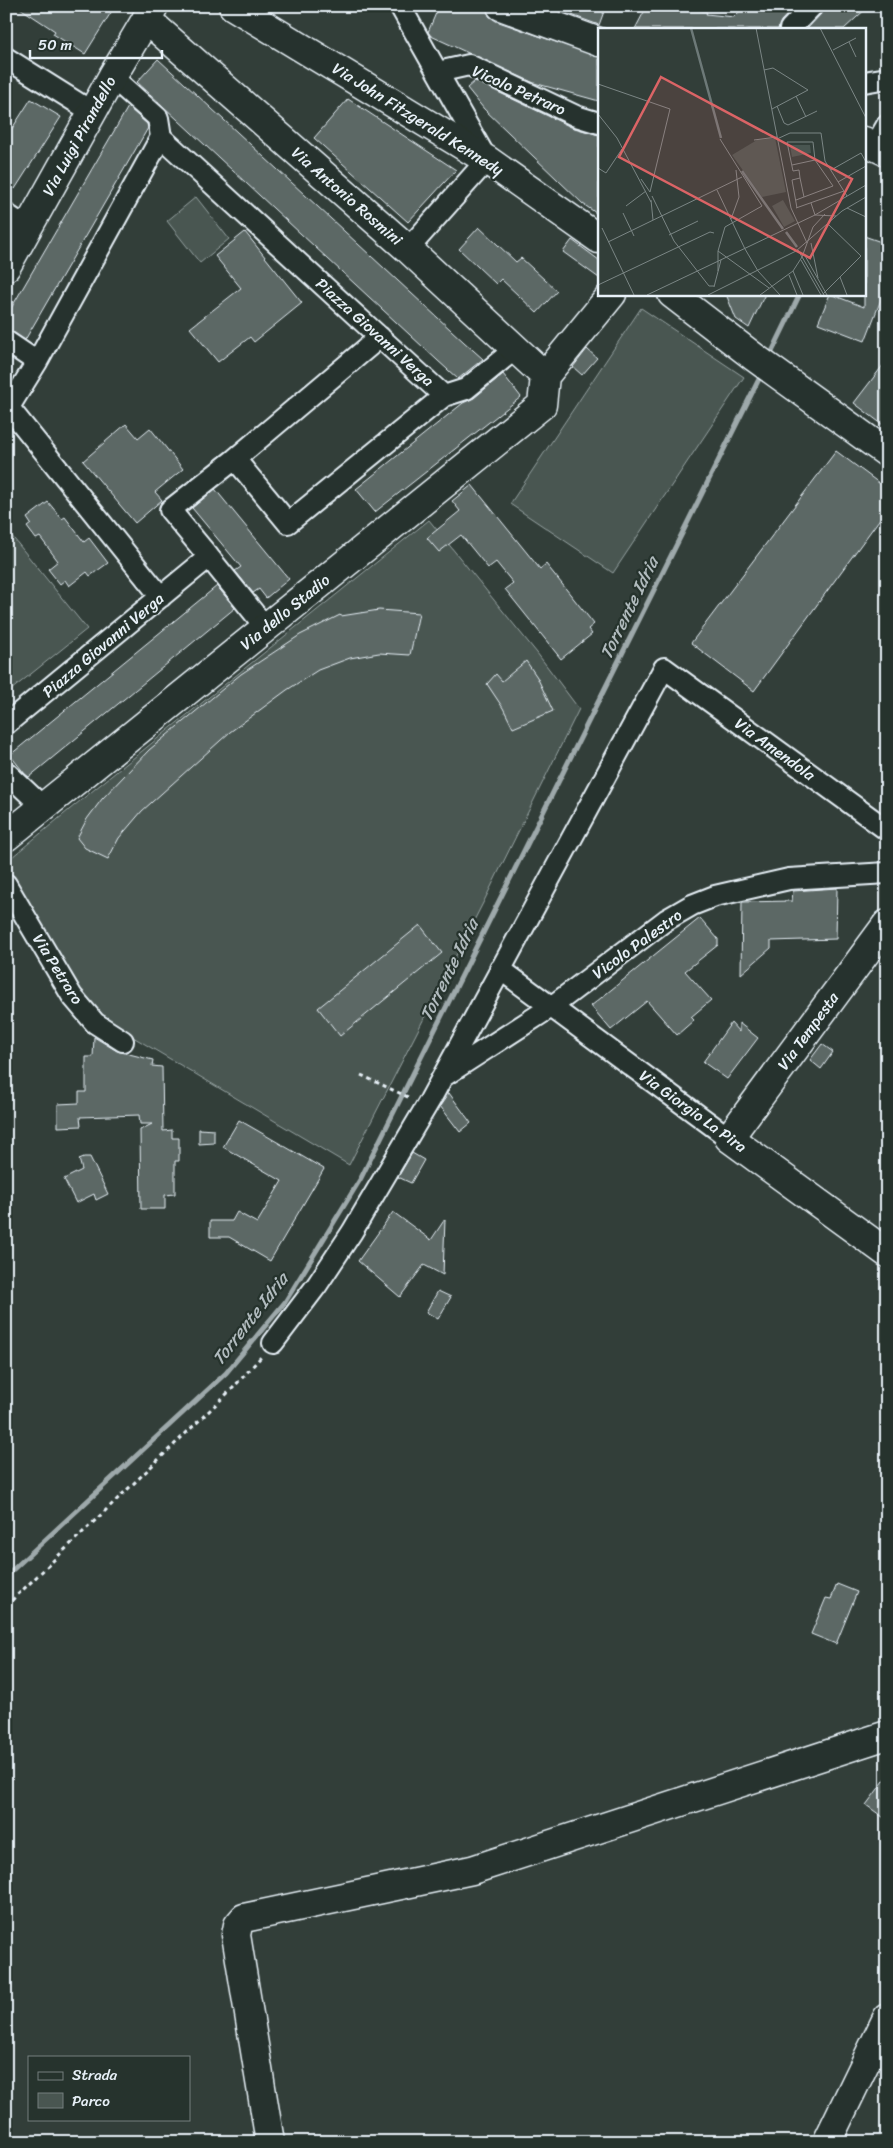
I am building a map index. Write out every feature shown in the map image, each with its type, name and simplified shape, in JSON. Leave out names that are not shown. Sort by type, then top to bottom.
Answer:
[{"type":"street","name":"Via John Fitzgerald Kennedy","points":[[233,6],[488,160],[598,238]]},
{"type":"street","points":[[400,6],[488,160],[408,250]]},
{"type":"street","points":[[791,28],[812,6]]},
{"type":"street","points":[[505,7],[598,42]]},
{"type":"street","name":"Via Luigi Pirandello","points":[[6,267],[17,221],[92,112],[150,13]]},
{"type":"street","name":"Via Antonio Rosmini","points":[[150,13],[546,376]]},
{"type":"street","points":[[6,58],[92,112]]},
{"type":"street","name":"Vicolo Petraro","points":[[438,72],[469,65],[576,116],[598,123]]},
{"type":"street","points":[[112,77],[158,118],[160,137],[37,362],[8,411],[161,597]]},
{"type":"street","points":[[866,82],[886,77]]},
{"type":"street","name":"Piazza Giovanni Verga","points":[[160,137],[444,396],[288,523],[235,459]]},
{"type":"street","points":[[546,376],[611,295]]},
{"type":"street","points":[[673,295],[754,357],[887,454]]},
{"type":"street","points":[[266,628],[170,510],[235,459],[380,337]]},
{"type":"street","points":[[6,341],[37,362]]},
{"type":"street","points":[[444,396],[466,389],[515,349]]},
{"type":"street","name":"Via dello Stadio","points":[[6,837],[542,405],[546,376]]},
{"type":"street","name":"Piazza Giovanni Verga","points":[[6,724],[209,558]]},
{"type":"street","name":"Via Amendola","points":[[500,970],[664,668],[887,830]]},
{"type":"street","points":[[6,772],[43,807]]},
{"type":"street","name":"Vicolo Palestro","points":[[442,1077],[551,1007],[666,920],[692,905],[723,894],[789,879],[887,873]]},
{"type":"street","name":"Via Petraro","points":[[6,884],[72,996],[95,1023],[123,1040]]},
{"type":"street","name":"Via Tempesta","points":[[730,1138],[887,924]]},
{"type":"street","points":[[273,1343],[317,1285],[352,1232],[442,1077],[500,970]]},
{"type":"street","name":"Via Giorgio La Pira","points":[[500,970],[887,1253]]},
{"type":"street","points":[[270,2142],[236,1935],[238,1925],[244,1918],[472,1870],[887,1735]]},
{"type":"street","points":[[827,2142],[887,2018]]},
{"type":"path","points":[[361,1075],[415,1100]]},
{"type":"path","points":[[6,1606],[233,1388],[273,1343]]},
{"type":"green space","points":[[196,197],[229,239],[200,263],[167,221]]},
{"type":"green space","points":[[641,308],[744,377],[613,573],[510,504]]},
{"type":"green space","points":[[429,520],[537,653],[579,709],[484,901],[349,1165],[101,1018],[79,993],[6,869],[6,862]]},
{"type":"green space","points":[[6,529],[87,629],[6,694]]},
{"type":"building","points":[[17,6],[115,6],[85,54],[53,34],[55,31]]},
{"type":"building","points":[[439,6],[486,6],[489,16],[496,21],[598,57],[598,101],[534,83],[431,36],[428,32]]},
{"type":"building","points":[[547,6],[606,6],[599,25]]},
{"type":"building","points":[[647,6],[683,6],[707,12],[706,14],[734,17],[745,6],[795,6],[781,21],[778,28],[636,28]]},
{"type":"building","points":[[824,6],[869,6],[845,28],[808,28],[821,14]]},
{"type":"building","points":[[158,59],[483,359],[458,379],[437,360],[137,82]]},
{"type":"building","points":[[475,81],[571,127],[598,135],[598,214],[583,204],[484,109],[467,88]]},
{"type":"building","points":[[31,99],[61,117],[15,189],[6,183],[6,138]]},
{"type":"building","points":[[348,99],[456,170],[408,222],[314,138]]},
{"type":"building","points":[[128,107],[147,124],[148,128],[25,340],[6,329],[6,317]]},
{"type":"building","points":[[479,227],[516,262],[521,258],[557,291],[537,313],[501,279],[496,284],[459,249]]},
{"type":"building","points":[[245,232],[302,303],[254,342],[250,337],[218,362],[190,328],[241,288],[215,256]]},
{"type":"building","points":[[866,237],[887,244],[887,284],[865,341],[818,323],[830,295],[864,307],[864,295],[866,295]]},
{"type":"building","points":[[572,240],[598,259],[598,277],[563,252]]},
{"type":"building","points":[[726,295],[765,295],[749,328],[736,319]]},
{"type":"building","points":[[587,349],[597,358],[582,375],[573,367]]},
{"type":"building","points":[[887,360],[887,428],[854,403]]},
{"type":"building","points":[[503,374],[521,397],[375,512],[356,489],[463,403],[474,398]]},
{"type":"building","points":[[126,424],[138,438],[150,428],[183,469],[155,492],[162,500],[135,523],[83,461]]},
{"type":"building","points":[[836,451],[887,489],[887,509],[754,691],[691,643]]},
{"type":"building","points":[[472,485],[540,569],[546,564],[594,624],[588,629],[592,634],[561,659],[505,589],[513,583],[496,562],[488,568],[461,535],[439,552],[427,538],[460,511],[452,501]]},
{"type":"building","points":[[215,489],[289,579],[266,598],[259,589],[253,593],[235,571],[241,567],[192,508]]},
{"type":"building","points":[[48,502],[62,519],[65,517],[84,542],[89,538],[108,563],[90,576],[87,572],[69,586],[65,580],[60,584],[48,569],[58,561],[40,537],[36,539],[27,527],[31,524],[27,518]]},
{"type":"building","points":[[217,586],[235,608],[29,777],[25,774],[10,755]]},
{"type":"building","points":[[379,610],[419,613],[410,655],[379,653],[350,658],[318,670],[287,690],[230,732],[142,811],[119,838],[108,859],[85,848],[77,838],[87,819],[102,799],[149,750],[241,674],[300,635],[340,615]]},
{"type":"building","points":[[526,661],[537,677],[553,711],[513,728],[503,708],[487,684],[496,674],[502,681]]},
{"type":"building","points":[[837,888],[836,939],[771,941],[771,948],[741,974],[742,902],[792,901],[793,891]]},
{"type":"building","points":[[700,918],[718,939],[718,945],[685,971],[711,1000],[691,1017],[694,1020],[677,1035],[647,1001],[611,1030],[591,1006]]},
{"type":"building","points":[[420,925],[442,953],[340,1036],[318,1008]]},
{"type":"building","points":[[731,1023],[739,1032],[739,1023],[758,1038],[727,1079],[703,1062]]},
{"type":"building","points":[[94,1037],[117,1051],[153,1060],[152,1066],[162,1067],[163,1131],[172,1130],[172,1138],[179,1138],[179,1161],[175,1161],[175,1194],[165,1195],[165,1209],[141,1209],[140,1130],[152,1124],[140,1124],[139,1115],[80,1117],[81,1126],[58,1127],[58,1104],[79,1103],[79,1092],[86,1092],[86,1057],[93,1057]]},
{"type":"building","points":[[822,1044],[833,1052],[821,1069],[810,1060]]},
{"type":"building","points":[[449,1093],[471,1123],[460,1132],[440,1106]]},
{"type":"building","points":[[239,1120],[324,1169],[270,1261],[229,1237],[210,1237],[210,1221],[232,1221],[237,1212],[257,1223],[282,1181],[223,1147]]},
{"type":"building","points":[[199,1129],[214,1130],[214,1143],[199,1144]]},
{"type":"building","points":[[412,1153],[424,1160],[411,1183],[398,1177]]},
{"type":"building","points":[[90,1157],[108,1194],[96,1200],[94,1194],[76,1203],[64,1179],[82,1170],[79,1159]]},
{"type":"building","points":[[393,1212],[431,1240],[445,1219],[443,1275],[424,1265],[400,1297],[358,1261]]},
{"type":"building","points":[[438,1291],[451,1297],[438,1319],[426,1312]]},
{"type":"building","points":[[837,1584],[857,1592],[836,1644],[811,1634],[826,1598],[831,1599]]},
{"type":"building","points":[[887,1777],[887,1820],[866,1805]]},
{"type":"waterway","name":"Torrente Idria","points":[[769,358],[800,295]]},
{"type":"waterway","name":"Torrente Idria","points":[[6,1576],[226,1373],[285,1302],[361,1178],[762,373]]}]
